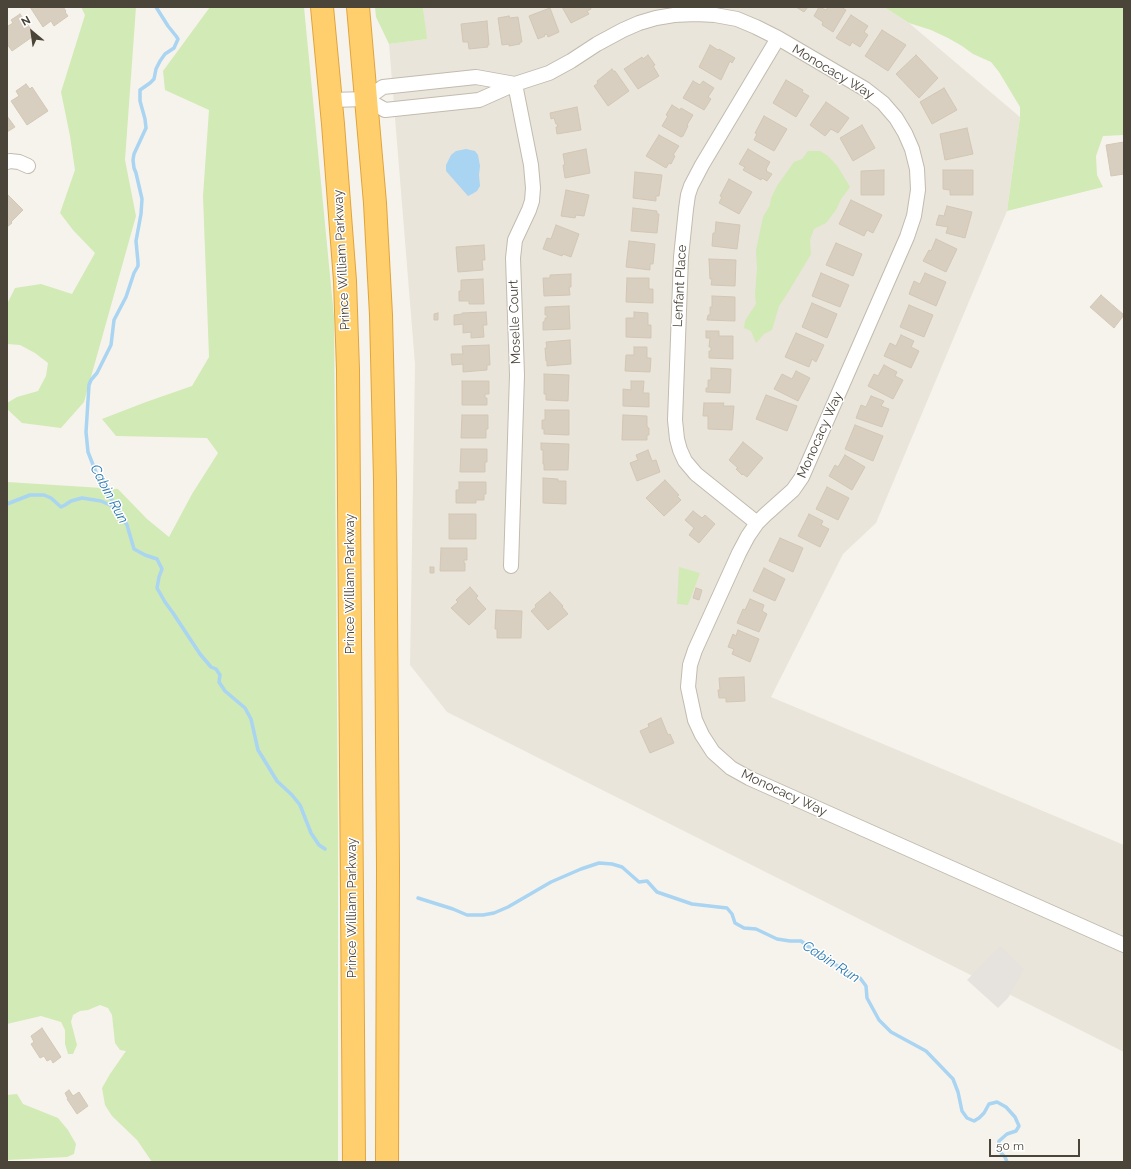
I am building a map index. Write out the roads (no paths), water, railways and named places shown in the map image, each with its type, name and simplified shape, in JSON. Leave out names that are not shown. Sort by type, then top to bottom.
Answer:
[{"type":"highway","name":"Prince William Parkway","points":[[322,7],[331,100],[344,281],[348,370],[354,1162]]},
{"type":"highway","points":[[358,7],[375,203],[381,315],[385,464],[388,869],[387,1162]]},
{"type":"street","name":"Monocacy Way","points":[[515,84],[476,77],[383,87],[366,99],[385,110],[479,100],[515,84],[549,73],[623,30],[673,11],[715,15],[737,19],[756,27],[778,38],[865,89],[882,103],[896,118],[912,149],[917,169],[918,190],[914,216],[907,236],[802,477],[793,490],[765,515],[748,536],[695,650],[690,665],[688,687],[695,720],[702,735],[713,752],[731,768],[749,778],[1124,945]]},
{"type":"street","name":"Lenfant Place","points":[[757,524],[696,474],[685,461],[677,439],[675,420],[681,257],[686,209],[691,186],[778,38]]},
{"type":"street","name":"Moselle Court","points":[[511,566],[516,375],[513,258],[515,240],[529,210],[532,201],[533,188],[531,165],[515,84]]},
{"type":"street","points":[[331,100],[366,99]]},
{"type":"street","points":[[7,162],[19,162],[28,166]]},
{"type":"water","points":[[466,149],[475,151],[478,155],[480,166],[480,186],[477,191],[468,196],[446,171],[446,165],[451,155],[456,151]]},
{"type":"waterway","name":"Cabin Run","points":[[156,7],[178,39],[174,48],[165,54],[160,61],[156,69],[154,79],[140,90],[140,101],[146,128],[134,154],[133,160],[142,199],[136,241],[138,266],[134,273],[126,297],[114,320],[111,345],[97,373],[89,385],[86,432],[88,452],[97,475],[127,525],[134,549],[157,559],[162,569],[157,588],[165,602],[200,654],[211,667],[216,669],[220,675],[219,682],[225,691],[245,708],[251,719],[258,750],[277,781],[300,805],[311,833],[319,845],[325,849]]},
{"type":"waterway","points":[[7,504],[30,495],[44,495],[51,498],[61,507],[71,501],[82,498],[101,501],[110,505],[118,512]]},
{"type":"waterway","name":"Cabin Run","points":[[418,898],[467,915],[483,915],[494,913],[508,907],[551,882],[581,869],[599,863],[612,864],[622,867],[639,882],[647,881],[657,892],[692,904],[727,908],[732,914],[735,923],[744,928],[756,929],[777,939],[801,941],[825,959],[860,978],[866,986],[867,998],[879,1020],[891,1032],[926,1051],[953,1079],[958,1092],[962,1111],[967,1118],[974,1121],[979,1118],[989,1104],[997,1102],[1006,1107],[1015,1117],[1019,1126],[1016,1131],[1007,1134],[999,1141],[998,1150],[1005,1157],[1007,1162]]}]
